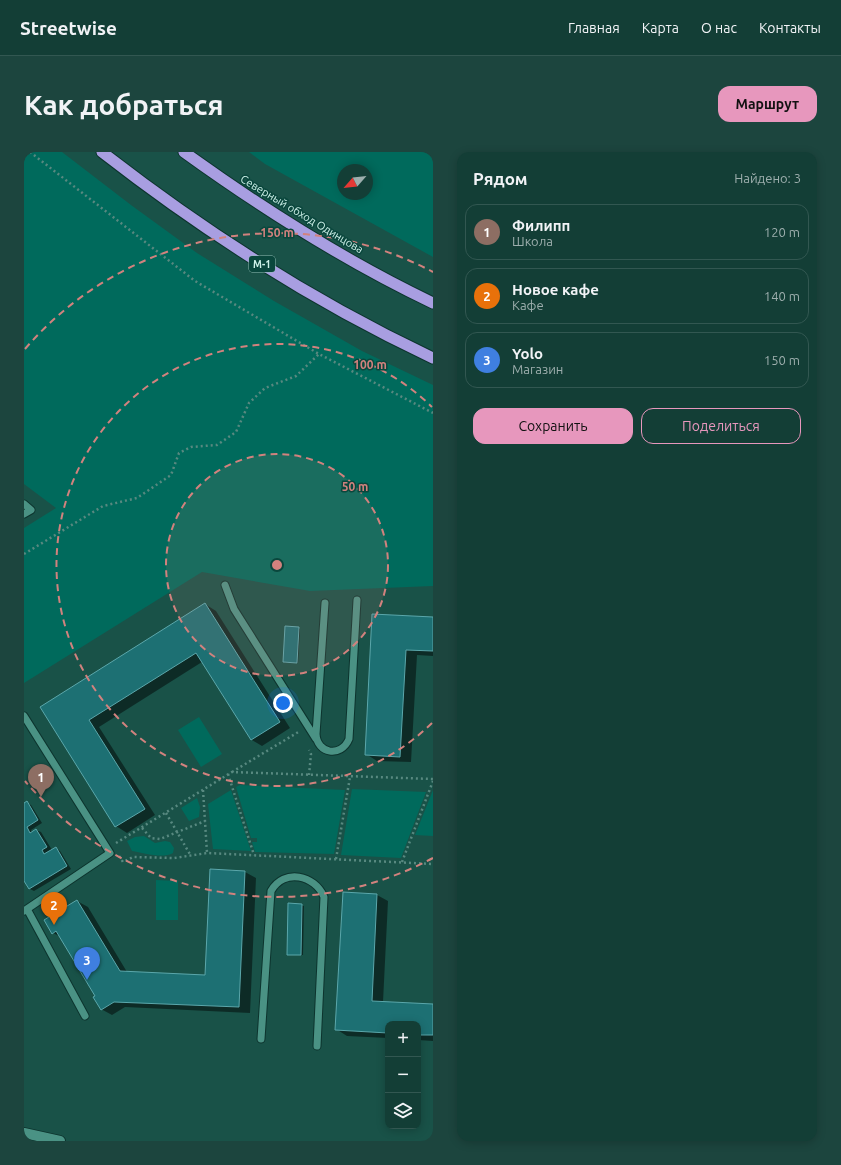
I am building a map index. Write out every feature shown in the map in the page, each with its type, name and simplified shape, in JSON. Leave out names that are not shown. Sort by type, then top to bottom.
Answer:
[{"type":"highway","name":"М-1","points":[[102,152],[211,232],[280,276],[373,330],[433,358]]},
{"type":"highway","name":"Северный обход Одинцова","points":[[184,152],[238,191],[312,237],[396,286],[433,303]]},
{"type":"street","points":[[24,1133],[60,1141]]},
{"type":"lane","points":[[24,504],[31,510],[24,514]]},
{"type":"lane","points":[[225,585],[234,609],[316,740],[322,749],[332,752],[343,748],[349,739],[357,600]]},
{"type":"lane","points":[[316,740],[325,603]]},
{"type":"lane","points":[[24,716],[110,853],[25,910],[85,1016]]},
{"type":"lane","points":[[261,1039],[271,891],[275,884],[282,879],[299,877],[306,878],[316,884],[324,897],[317,1046]]},
{"type":"path","points":[[30,152],[196,281],[319,354],[433,413]]},
{"type":"path","points":[[24,554],[102,506],[137,498],[171,475],[179,453],[191,447],[217,445],[236,432],[249,403],[266,388],[296,376],[319,354]]},
{"type":"path","points":[[113,845],[308,726]]},
{"type":"path","points":[[298,732],[301,738]]},
{"type":"path","points":[[305,744],[310,754],[309,775]]},
{"type":"path","points":[[232,772],[433,780],[402,862]]},
{"type":"path","points":[[228,774],[254,855]]},
{"type":"path","points":[[336,859],[350,776]]},
{"type":"path","points":[[203,790],[207,853]]},
{"type":"path","points":[[166,813],[191,856]]},
{"type":"path","points":[[142,828],[147,835],[156,839],[178,833],[205,821]]},
{"type":"path","points":[[116,851],[123,862],[133,857],[174,858],[207,853],[433,864]]},
{"type":"green space","points":[[24,152],[62,152],[197,253],[274,301],[362,351],[433,385],[433,586],[310,591],[202,572],[24,683],[24,528],[56,508],[24,484]]},
{"type":"green space","points":[[249,152],[433,152],[433,257],[265,164]]},
{"type":"green space","points":[[199,717],[222,754],[201,767],[178,730]]},
{"type":"green space","points":[[240,785],[345,790],[334,854],[255,852],[252,842],[257,842],[257,838],[251,838],[236,787]]},
{"type":"green space","points":[[352,789],[426,792],[401,858],[341,855]]},
{"type":"green space","points":[[231,790],[251,851],[213,849],[208,804]]},
{"type":"green space","points":[[433,790],[433,836],[415,835]]},
{"type":"green space","points":[[197,798],[200,807],[199,817],[189,821],[181,808]]},
{"type":"green space","points":[[144,836],[155,843],[165,841],[170,842],[174,848],[173,853],[159,856],[132,851],[127,841],[135,837]]},
{"type":"green space","points":[[156,880],[178,881],[178,920],[156,920]]},
{"type":"building","points":[[205,603],[280,722],[251,740],[196,653],[89,720],[145,809],[115,827],[40,707]]},
{"type":"building","points":[[372,614],[433,617],[433,651],[406,650],[400,757],[365,755]]},
{"type":"building","points":[[285,626],[299,627],[297,663],[283,662]]},
{"type":"building","points":[[27,801],[38,820],[27,827],[30,833],[36,829],[47,847],[42,850],[44,854],[56,847],[67,866],[29,889],[24,881],[24,803]]},
{"type":"building","points":[[210,869],[245,871],[239,1007],[114,1002],[101,1010],[93,997],[95,996],[56,931],[52,934],[44,920],[77,900],[120,971],[205,975]]},
{"type":"building","points":[[343,892],[377,894],[372,1001],[433,1004],[433,1035],[421,1035],[421,1021],[385,1021],[385,1033],[335,1030]]},
{"type":"building","points":[[288,903],[302,904],[301,955],[287,955]]},
{"type":"place","name":"Филипп","points":[[41,797]]},
{"type":"place","name":"Новое кафе","points":[[54,925]]},
{"type":"place","name":"Yolo","points":[[87,980]]}]
